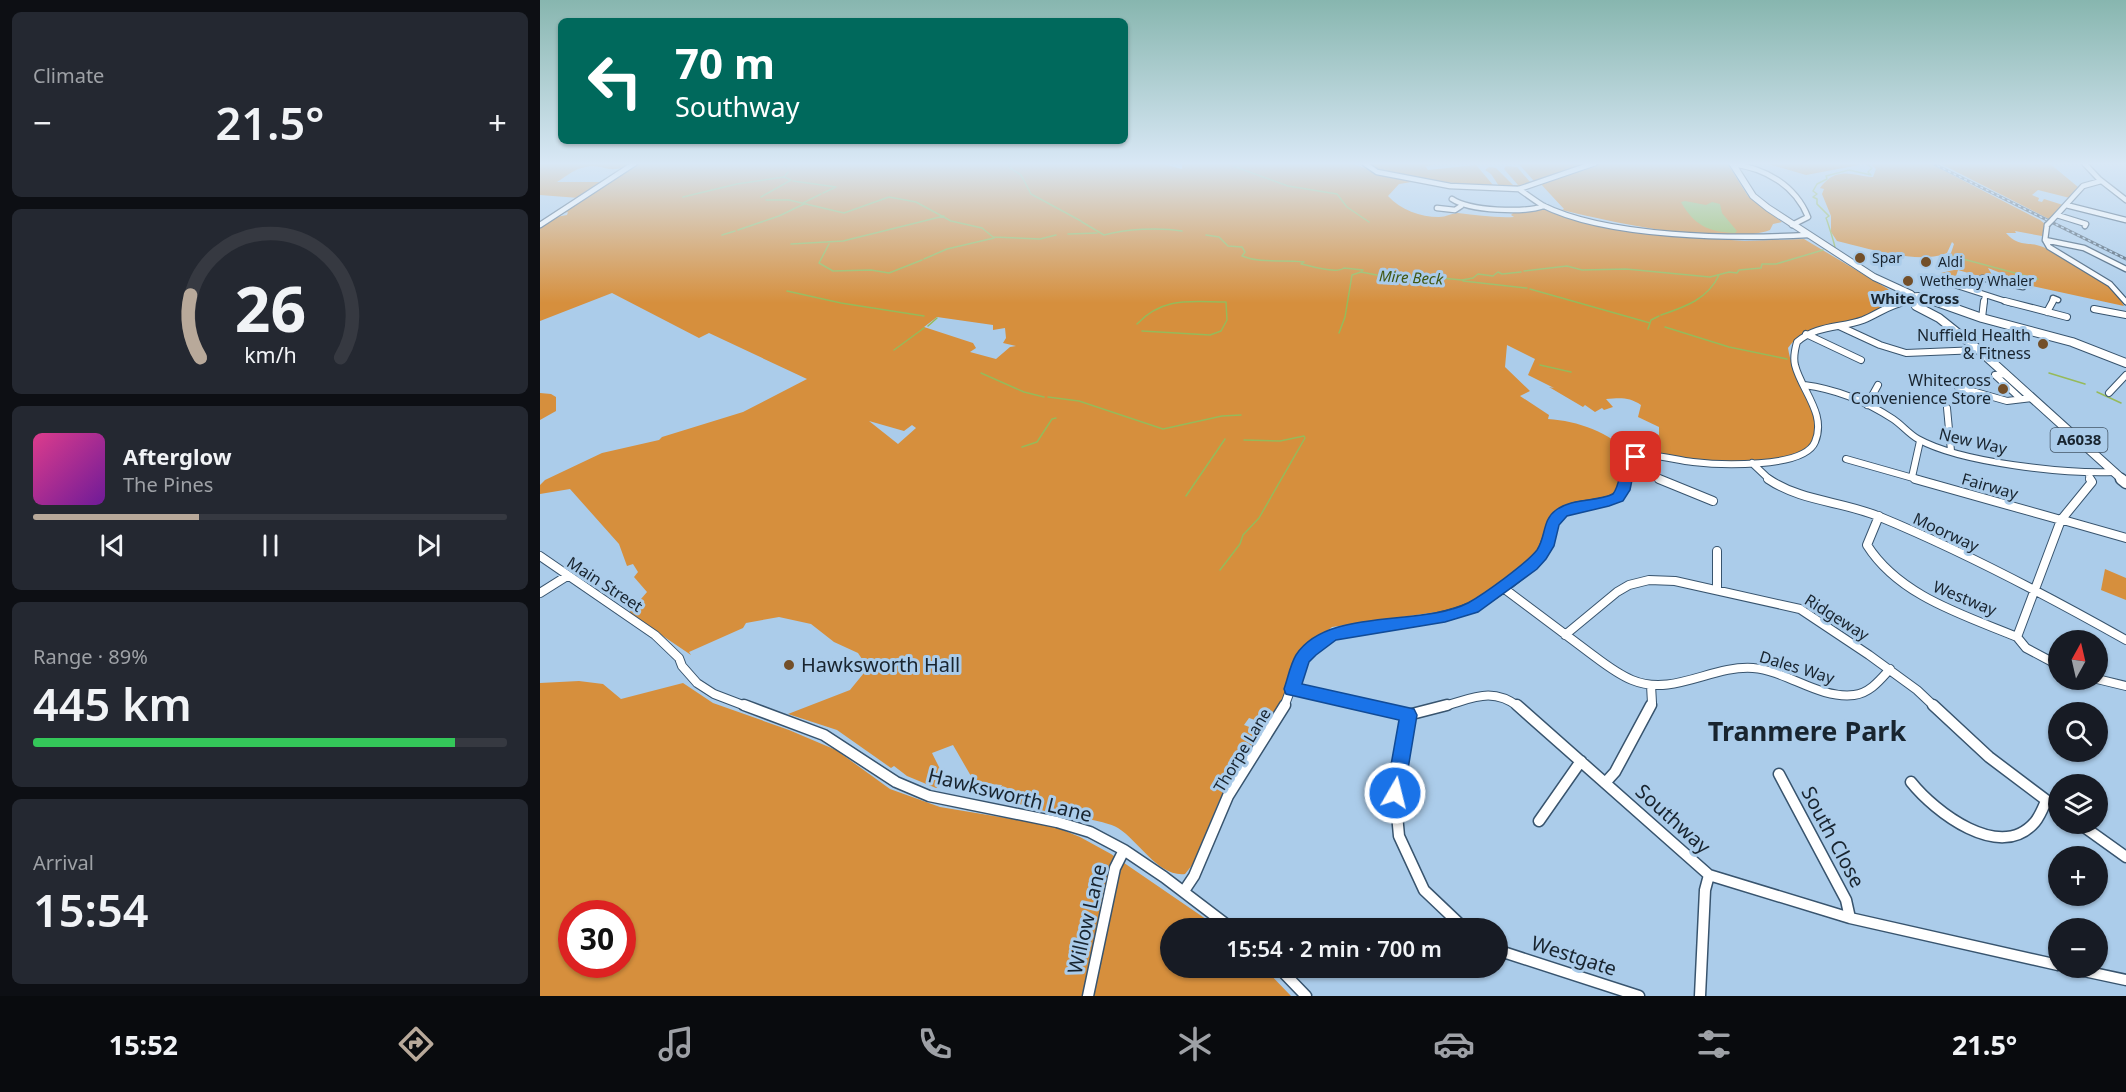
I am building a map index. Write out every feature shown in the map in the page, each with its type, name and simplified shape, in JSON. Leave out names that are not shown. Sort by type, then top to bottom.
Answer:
[{"type":"main road","points":[[1771,209],[1808,236],[1890,286],[1949,308],[2066,340],[2126,363]]},
{"type":"main road","points":[[1890,286],[1916,306],[1949,308]]},
{"type":"main road","points":[[1905,299],[1912,295]]},
{"type":"main road","points":[[1922,297],[1927,301],[1927,305]]},
{"type":"main road","name":"A6038","points":[[1927,305],[1933,314]]},
{"type":"main road","name":"A6038","points":[[1916,306],[1933,314],[1978,350],[2126,482]]},
{"type":"street","points":[[540,225],[564,209]]},
{"type":"street","points":[[1557,209],[1602,222],[1684,235],[1735,238],[1808,236]]},
{"type":"street","points":[[1792,225],[1808,217],[1803,209]]},
{"type":"street","points":[[2062,209],[2047,225],[2045,240],[2049,247],[2108,281],[2126,302]]},
{"type":"street","points":[[2084,209],[2126,220]]},
{"type":"street","points":[[2057,215],[2088,225]]},
{"type":"street","points":[[2045,240],[2084,248],[2126,269]]},
{"type":"street","points":[[1982,278],[2007,285],[2023,286]]},
{"type":"street","points":[[1952,284],[1985,296],[2067,317]]},
{"type":"street","points":[[2001,300],[2007,285]]},
{"type":"street","points":[[1982,318],[1985,296]]},
{"type":"street","points":[[2047,312],[2052,306],[2053,298],[2058,300]]},
{"type":"street","points":[[1713,501],[1629,464],[1636,457],[1643,455],[1697,462],[1752,463],[1799,456],[1813,449],[1818,432],[1817,419],[1794,362],[1797,342],[1806,334],[1862,320],[1905,299]]},
{"type":"street","points":[[2094,309],[2126,315]]},
{"type":"street","points":[[1839,326],[1880,345],[1906,353],[1978,350]]},
{"type":"street","points":[[1806,334],[1861,360]]},
{"type":"street","points":[[2006,374],[1995,375],[2021,399]]},
{"type":"street","points":[[2109,393],[2126,375]]},
{"type":"street","name":"New Way","points":[[1804,385],[1867,405],[1893,419],[1920,441],[1952,451],[1988,460],[2088,472],[2115,472]]},
{"type":"street","points":[[1867,405],[1878,386]]},
{"type":"street","points":[[1958,387],[2007,401],[2032,398]]},
{"type":"street","points":[[1947,408],[1952,451]]},
{"type":"street","points":[[1912,477],[1920,441]]},
{"type":"street","name":"Fairway","points":[[1846,459],[2126,538]]},
{"type":"street","name":"Moorway","points":[[1752,463],[1770,482],[1794,494],[1856,507],[1879,516],[2034,589],[2126,640]]},
{"type":"street","name":"Thorpe Lane","points":[[1184,891],[1194,876],[1228,796],[1292,689],[1302,659],[1310,650],[1332,634],[1462,612],[1472,608],[1541,555],[1547,546],[1552,523],[1562,512],[1609,502],[1618,497],[1624,490],[1629,464]]},
{"type":"street","points":[[2017,637],[2062,520],[2092,482],[2088,472]]},
{"type":"street","name":"Westway","points":[[1879,516],[1867,545],[1877,561],[1924,598],[2017,637],[2026,648],[2048,660]]},
{"type":"street","points":[[1716,590],[1718,551]]},
{"type":"street","name":"Main Street","points":[[540,556],[655,634]]},
{"type":"street","points":[[540,593],[567,576]]},
{"type":"street","name":"Ridgeway","points":[[1565,635],[1617,592],[1638,581],[1661,579],[1800,609],[1890,669],[1940,710],[1989,757],[2046,801]]},
{"type":"street","name":"Dales Way","points":[[1502,587],[1623,676],[1651,685],[1665,684],[1725,669],[1754,668],[1781,674],[1828,693],[1853,695],[1873,688],[1890,669]]},
{"type":"street","name":"Hawksworth Lane","points":[[655,634],[679,658],[682,666],[697,683],[714,694],[824,735],[896,782],[929,796],[1057,822],[1090,832],[1124,850],[1184,891],[1218,918]]},
{"type":"street","points":[[2108,682],[2126,686]]},
{"type":"street","points":[[1605,783],[1615,772],[1652,703],[1651,685]]},
{"type":"street","name":"Southway","points":[[1292,689],[1408,715],[1483,694],[1500,695],[1522,709],[1709,875],[1850,918],[2048,963]]},
{"type":"street","points":[[1408,715],[1395,793],[1399,836],[1424,891],[1453,918]]},
{"type":"street","points":[[1539,821],[1581,761]]},
{"type":"street","name":"South Close","points":[[1779,774],[1846,900],[1850,918]]},
{"type":"street","points":[[1911,782],[1933,807],[1946,817],[1979,832],[1993,835],[2009,835],[2032,825],[2046,801]]},
{"type":"street","points":[[2094,834],[2126,857]]},
{"type":"street","name":"Willow Lane","points":[[1088,996],[1115,868],[1124,850]]},
{"type":"street","points":[[1700,996],[1705,890],[1709,875]]},
{"type":"street","name":"Westgate","points":[[1508,954],[1639,996]]},
{"type":"street","points":[[2108,976],[2126,980]]},
{"type":"street","points":[[1289,978],[1306,996]]},
{"type":"shaded area","points":[[568,209],[1406,209],[1432,217],[1458,213],[1514,217],[1511,215],[1515,211],[1547,209],[1605,224],[1689,237],[1745,241],[1804,239],[1888,289],[1896,300],[1858,319],[1817,329],[1794,341],[1788,348],[1814,416],[1813,445],[1802,451],[1774,459],[1743,463],[1700,462],[1636,453],[1628,445],[1627,439],[1633,431],[1647,431],[1659,435],[1659,427],[1638,417],[1641,405],[1629,399],[1616,398],[1606,399],[1613,407],[1604,410],[1602,408],[1595,412],[1585,405],[1583,407],[1549,387],[1554,388],[1528,375],[1535,359],[1507,345],[1505,367],[1530,391],[1520,396],[1549,415],[1548,419],[1571,422],[1592,429],[1613,440],[1630,454],[1621,490],[1615,496],[1559,510],[1549,522],[1538,553],[1501,585],[1469,603],[1444,611],[1332,627],[1306,647],[1299,657],[1282,703],[1266,725],[1261,723],[1264,716],[1259,714],[1255,720],[1249,718],[1244,725],[1260,731],[1219,801],[1193,864],[1185,874],[1166,870],[1126,834],[1112,825],[1027,806],[997,795],[1002,785],[975,783],[953,745],[932,753],[946,781],[936,788],[907,776],[894,766],[891,768],[837,730],[788,714],[850,690],[868,668],[858,653],[834,642],[811,624],[779,617],[746,623],[743,628],[689,652],[691,655],[629,613],[647,592],[634,577],[638,572],[633,564],[627,566],[619,544],[570,489],[540,494],[540,485],[545,480],[602,453],[659,440],[662,437],[743,412],[807,379],[709,333],[699,338],[612,293],[540,321],[540,227],[556,217],[567,215],[568,212],[563,213]],"holes":[[[937,317],[993,325],[993,330],[1005,328],[1006,338],[1003,343],[1016,346],[1010,347],[996,359],[970,352],[976,348],[973,343],[924,327]],[[869,421],[904,431],[912,425],[916,428],[898,444]]]},
{"type":"shaded area","points":[[1721,209],[1737,231],[1735,233],[1709,229],[1697,222],[1686,210]]},
{"type":"shaded area","points":[[1766,209],[1782,222],[1773,224],[1770,230],[1750,235],[1725,236],[1667,231],[1562,210]]},
{"type":"shaded area","points":[[1828,209],[2020,209],[2045,224],[2042,236],[2015,231],[2016,233],[2006,233],[2011,238],[2015,241],[2038,245],[2066,257],[2100,279],[2118,296],[2124,306],[2027,285],[1988,268],[1996,281],[1958,270],[1956,276],[1941,273],[1954,270],[1947,260],[1940,257],[1951,253],[1954,244],[1952,242],[1947,253],[1935,256],[1907,256],[1877,251],[1837,241],[1831,232],[1831,216]]},
{"type":"shaded area","points":[[2030,209],[2059,209],[2049,219]]},
{"type":"shaded area","points":[[540,393],[556,397],[556,411],[540,420]]},
{"type":"shaded area","points":[[2105,569],[2126,578],[2126,600],[2101,590]]},
{"type":"shaded area","points":[[579,681],[603,684],[621,699],[683,683],[713,703],[789,730],[836,750],[890,789],[940,807],[1053,826],[1080,837],[1111,854],[1204,918],[1160,918],[1160,978],[1274,978],[1291,996],[540,996],[540,683]]},
{"type":"waterway","points":[[738,230],[793,209]]},
{"type":"waterway","points":[[829,209],[844,213],[854,209]]},
{"type":"waterway","points":[[930,209],[942,216]]},
{"type":"waterway","name":"Mire Beck","points":[[1060,209],[1081,221]]},
{"type":"waterway","points":[[1351,209],[1369,222]]},
{"type":"waterway","name":"Mire Beck","points":[[1822,209],[1829,216],[1826,218],[1835,248]]},
{"type":"waterway","points":[[791,244],[843,241],[942,216]]},
{"type":"waterway","points":[[942,216],[951,221],[982,228],[993,237],[1040,239],[1056,235]]},
{"type":"waterway","name":"Mire Beck","points":[[1082,222],[1104,235],[1143,229],[1182,231]]},
{"type":"waterway","points":[[722,235],[735,231]]},
{"type":"waterway","points":[[1068,234],[1097,233]]},
{"type":"waterway","name":"Mire Beck","points":[[1206,235],[1219,237],[1228,246],[1242,247],[1245,252],[1242,256],[1250,258],[1265,261],[1304,262],[1301,264],[1330,270],[1344,268],[1363,270],[1361,272]]},
{"type":"waterway","points":[[924,259],[947,249],[994,238]]},
{"type":"waterway","points":[[829,244],[819,263],[833,271],[871,270],[889,273],[922,260]]},
{"type":"waterway","name":"Mire Beck","points":[[1524,271],[1567,266],[1582,270],[1626,269],[1710,277],[1729,272],[1737,273],[1739,270],[1761,268],[1762,264],[1776,264],[1823,250]]},
{"type":"waterway","points":[[1948,255],[2038,279]]},
{"type":"waterway","points":[[1339,333],[1345,317],[1352,275],[1361,272]]},
{"type":"waterway","name":"Mire Beck","points":[[1361,272],[1382,276],[1396,275],[1407,280],[1431,277],[1462,280],[1473,278],[1478,274],[1493,276],[1498,272],[1502,274],[1521,272]]},
{"type":"waterway","points":[[1661,315],[1695,301],[1709,290],[1719,275]]},
{"type":"waterway","points":[[1463,281],[1527,288]]},
{"type":"waterway","points":[[1530,289],[1650,323]]},
{"type":"waterway","points":[[787,291],[841,303],[924,316]]},
{"type":"waterway","points":[[1137,324],[1157,309],[1178,302],[1226,302],[1227,320],[1221,331],[1210,335],[1142,331]]},
{"type":"waterway","points":[[1650,323],[1659,316]]},
{"type":"waterway","points":[[928,326],[937,318]]},
{"type":"waterway","points":[[1648,329],[1650,323]]},
{"type":"waterway","points":[[1665,327],[1729,347],[1787,359]]},
{"type":"waterway","points":[[894,350],[924,328]]},
{"type":"waterway","points":[[1540,365],[1571,372]]},
{"type":"waterway","points":[[981,373],[1024,392],[1044,397]]},
{"type":"waterway","points":[[2049,373],[2085,384]]},
{"type":"waterway","points":[[2097,392],[2121,403]]},
{"type":"waterway","points":[[1048,397],[1079,401],[1163,429],[1222,416],[1241,415]]},
{"type":"waterway","points":[[1022,447],[1037,442],[1052,419],[1056,418]]},
{"type":"waterway","points":[[1220,570],[1240,544],[1243,535],[1259,518],[1305,438],[1304,436],[1280,441],[1244,440]]},
{"type":"waterway","points":[[1186,496],[1225,439]]},
{"type":"railway","points":[[2026,209],[2126,259]]},
{"type":"place","name":"Spar","points":[[1860,258]]},
{"type":"place","name":"Aldi","points":[[1926,262]]},
{"type":"place","name":"Wetherby Whaler","points":[[1908,281]]},
{"type":"place","name":"Nuffield Health & Fitness","points":[[2043,344]]},
{"type":"place","name":"Whitecross Convenience Store","points":[[2003,389]]},
{"type":"place","name":"Hawksworth Hall","points":[[789,665]]},
{"type":"district","name":"White Cross","points":[[1915,299]]},
{"type":"district","name":"Tranmere Park","points":[[1807,732]]},
{"type":"route","points":[[1395,793],[1408,715],[1292,689],[1302,659],[1332,634],[1445,616],[1472,608],[1532,565],[1547,546],[1552,523],[1562,512],[1609,502],[1618,497],[1624,490],[1630,461],[1636,457]]}]
